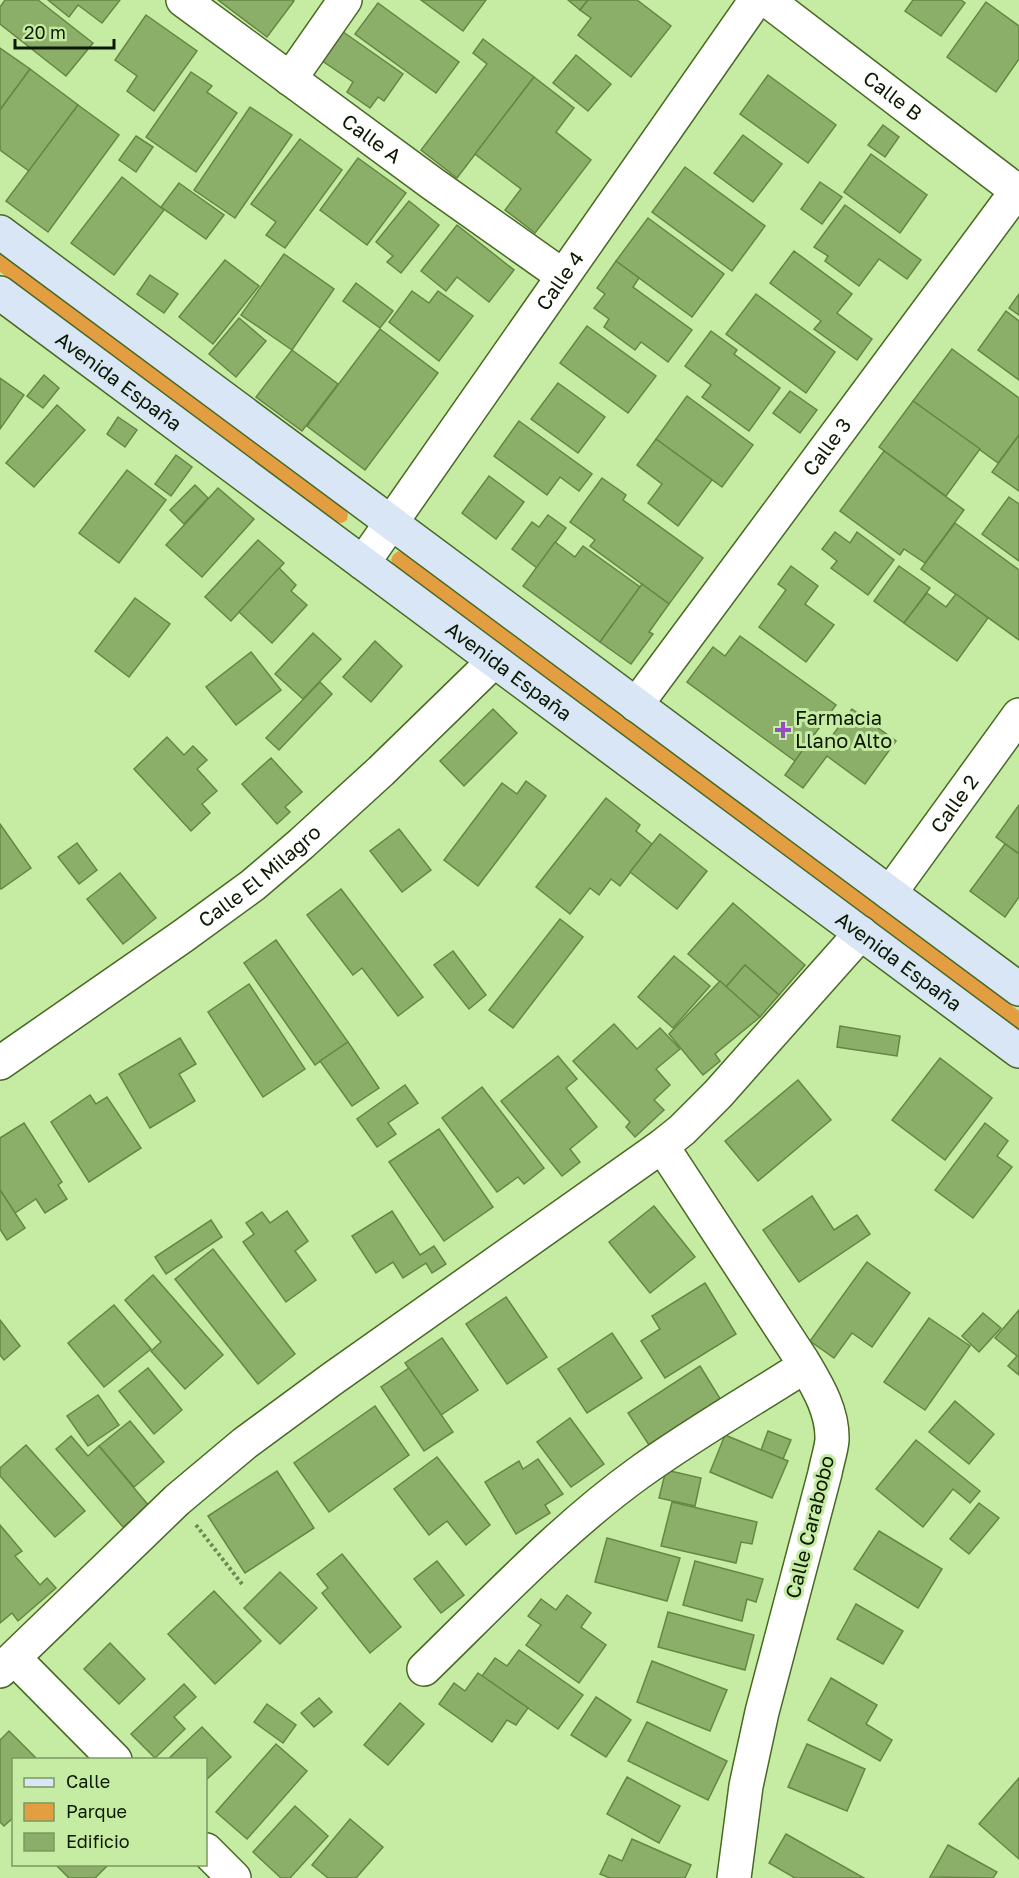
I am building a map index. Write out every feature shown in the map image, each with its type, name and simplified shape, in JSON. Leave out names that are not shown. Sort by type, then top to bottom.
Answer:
[{"type":"main road","points":[[0,232],[1019,989]]},
{"type":"main road","name":"Avenida España","points":[[0,293],[1019,1051]]},
{"type":"street","name":"Calle A","points":[[183,0],[433,184],[563,276]]},
{"type":"street","points":[[290,80],[345,0]]},
{"type":"street","name":"Calle 4","points":[[363,562],[756,0]]},
{"type":"street","name":"Calle B","points":[[767,0],[1018,190]]},
{"type":"street","name":"Calle 3","points":[[636,705],[1018,190]]},
{"type":"street","name":"Calle El Milagro","points":[[0,1063],[174,943],[253,885],[381,771],[494,661]]},
{"type":"street","name":"Calle 2","points":[[890,893],[1019,715]]},
{"type":"street","points":[[114,1758],[7,1664],[177,1500],[245,1443],[682,1130],[718,1094],[861,933]]},
{"type":"street","name":"Calle Carabobo","points":[[662,1146],[806,1366],[820,1391],[830,1420],[832,1441],[825,1473],[762,1712],[746,1786],[734,1878]]},
{"type":"street","points":[[424,1669],[537,1560],[630,1480],[689,1439],[806,1366]]},
{"type":"street","points":[[207,1851],[234,1878]]},
{"type":"path","points":[[177,1500],[242,1584]]},
{"type":"green space","points":[[0,253],[345,510],[348,514],[347,520],[342,523],[336,522],[0,272]]},
{"type":"green space","points":[[398,551],[1019,1011],[1019,1029],[394,565],[391,560]]},
{"type":"building","points":[[5,0],[38,0],[93,43],[66,76],[0,24],[0,7]]},
{"type":"building","points":[[48,0],[120,0],[102,23],[78,5],[69,17]]},
{"type":"building","points":[[218,0],[292,0],[294,1],[267,37]]},
{"type":"building","points":[[421,0],[486,0],[463,31]]},
{"type":"building","points":[[568,0],[588,0],[580,10]]},
{"type":"building","points":[[588,0],[637,0],[671,26],[631,77],[578,35],[591,18],[580,10]]},
{"type":"building","points":[[913,0],[961,0],[965,3],[941,36],[905,11]]},
{"type":"building","points":[[986,2],[1019,26],[1019,59],[996,92],[947,57]]},
{"type":"building","points":[[378,3],[459,62],[436,93],[355,34]]},
{"type":"building","points":[[146,15],[197,51],[154,111],[127,91],[137,76],[115,60]]},
{"type":"building","points":[[339,29],[403,74],[384,101],[378,97],[370,108],[347,92],[353,82],[318,58]]},
{"type":"building","points":[[483,39],[534,77],[457,178],[421,150],[487,64],[473,53]]},
{"type":"building","points":[[0,48],[30,69],[0,110]]},
{"type":"building","points":[[576,55],[611,84],[588,111],[553,83]]},
{"type":"building","points":[[30,69],[78,105],[29,171],[0,150],[0,110]]},
{"type":"building","points":[[191,72],[212,86],[207,92],[237,113],[196,172],[146,137]]},
{"type":"building","points":[[768,75],[836,125],[808,163],[740,114]]},
{"type":"building","points":[[534,77],[574,108],[556,132],[591,160],[535,233],[505,210],[521,189],[475,154]]},
{"type":"building","points":[[78,105],[119,135],[48,232],[6,201]]},
{"type":"building","points":[[250,107],[292,135],[235,218],[194,190]]},
{"type":"building","points":[[883,125],[899,137],[885,157],[868,145]]},
{"type":"building","points":[[743,135],[782,164],[753,202],[714,173]]},
{"type":"building","points":[[136,136],[153,147],[136,172],[119,160]]},
{"type":"building","points":[[300,139],[342,170],[285,248],[266,235],[276,222],[251,204]]},
{"type":"building","points":[[871,154],[927,195],[900,233],[844,192]]},
{"type":"building","points":[[358,158],[406,193],[367,245],[320,210]]},
{"type":"building","points":[[685,167],[765,226],[732,271],[652,212]]},
{"type":"building","points":[[122,177],[164,210],[114,275],[71,243]]},
{"type":"building","points":[[820,182],[842,197],[822,224],[801,209]]},
{"type":"building","points":[[179,183],[224,215],[206,239],[161,207]]},
{"type":"building","points":[[409,201],[439,225],[401,273],[387,262],[393,256],[376,242]]},
{"type":"building","points":[[845,205],[921,260],[907,279],[879,259],[859,286],[825,261],[828,256],[814,247]]},
{"type":"building","points":[[648,218],[724,274],[692,317],[616,261]]},
{"type":"building","points":[[457,225],[514,270],[489,302],[457,277],[446,291],[421,271]]},
{"type":"building","points":[[794,251],[852,294],[837,313],[872,339],[857,360],[814,329],[821,321],[770,283]]},
{"type":"building","points":[[284,254],[334,289],[292,350],[241,315]]},
{"type":"building","points":[[225,260],[259,286],[213,344],[179,317]]},
{"type":"building","points":[[616,261],[639,278],[633,287],[692,330],[668,362],[641,342],[635,350],[604,327],[609,319],[594,308],[605,294],[597,288]]},
{"type":"building","points":[[150,275],[178,294],[164,313],[137,294]]},
{"type":"building","points":[[356,283],[393,311],[380,328],[343,301]]},
{"type":"building","points":[[412,291],[429,303],[438,291],[473,316],[439,361],[389,322]]},
{"type":"building","points":[[756,294],[835,352],[806,393],[726,334]]},
{"type":"building","points":[[1019,294],[1019,315],[1009,308]]},
{"type":"building","points":[[1006,311],[1019,321],[1019,380],[978,350]]},
{"type":"building","points":[[239,318],[266,341],[236,377],[209,354]]},
{"type":"building","points":[[587,326],[656,376],[628,413],[560,363]]},
{"type":"building","points":[[380,329],[438,373],[365,470],[307,426]]},
{"type":"building","points":[[711,331],[737,350],[734,354],[780,388],[749,431],[702,397],[711,385],[685,366]]},
{"type":"building","points":[[952,349],[1019,398],[1019,435],[998,463],[913,401]]},
{"type":"building","points":[[292,350],[338,384],[302,431],[256,397]]},
{"type":"building","points":[[44,375],[59,388],[43,408],[27,396]]},
{"type":"building","points":[[0,378],[24,395],[0,429]]},
{"type":"building","points":[[558,383],[605,417],[578,453],[531,419]]},
{"type":"building","points":[[790,391],[817,410],[800,433],[773,413]]},
{"type":"building","points":[[687,396],[753,445],[722,487],[656,439]]},
{"type":"building","points":[[913,401],[980,449],[946,496],[879,447]]},
{"type":"building","points":[[57,405],[85,430],[34,487],[6,463]]},
{"type":"building","points":[[118,417],[137,430],[125,447],[107,434]]},
{"type":"building","points":[[519,421],[592,474],[579,491],[560,477],[547,495],[494,456]]},
{"type":"building","points":[[1019,435],[1019,491],[992,472]]},
{"type":"building","points":[[656,439],[712,480],[678,526],[648,503],[662,484],[637,465]]},
{"type":"building","points":[[884,451],[964,510],[925,563],[904,549],[900,555],[840,511]]},
{"type":"building","points":[[176,455],[192,467],[171,496],[155,484]]},
{"type":"building","points":[[127,470],[166,500],[119,563],[79,533]]},
{"type":"building","points":[[489,476],[524,502],[496,539],[462,513]]},
{"type":"building","points":[[602,478],[626,495],[623,500],[703,558],[669,604],[590,546],[595,540],[570,522]]},
{"type":"building","points":[[195,485],[208,498],[184,524],[170,510]]},
{"type":"building","points":[[218,488],[254,519],[202,577],[166,545]]},
{"type":"building","points":[[1009,497],[1019,504],[1019,561],[982,534]]},
{"type":"building","points":[[548,515],[566,528],[537,568],[512,549],[532,522],[539,527]]},
{"type":"building","points":[[955,523],[1019,570],[1019,640],[921,569]]},
{"type":"building","points":[[835,532],[850,543],[857,532],[894,560],[868,595],[831,568],[837,561],[822,549]]},
{"type":"building","points":[[258,540],[284,563],[231,621],[205,597]]},
{"type":"building","points":[[555,542],[575,557],[583,546],[640,587],[600,642],[523,586]]},
{"type":"building","points":[[791,566],[818,586],[805,604],[834,625],[806,662],[759,627],[786,590],[778,584]]},
{"type":"building","points":[[899,566],[930,588],[904,623],[874,601]]},
{"type":"building","points":[[279,568],[296,585],[291,591],[307,605],[272,643],[239,612]]},
{"type":"building","points":[[642,584],[669,604],[649,632],[653,634],[631,664],[600,642]]},
{"type":"building","points":[[927,593],[946,607],[956,594],[988,618],[957,661],[904,623]]},
{"type":"building","points":[[135,598],[170,624],[129,677],[95,651]]},
{"type":"building","points":[[313,633],[341,659],[303,699],[275,674]]},
{"type":"building","points":[[740,636],[836,705],[795,761],[687,682],[713,647],[725,656]]},
{"type":"building","points":[[375,641],[402,666],[371,702],[343,677]]},
{"type":"building","points":[[251,652],[281,690],[236,725],[206,687]]},
{"type":"building","points":[[320,682],[332,694],[279,750],[266,738]]},
{"type":"building","points":[[493,709],[517,733],[464,786],[440,761]]},
{"type":"building","points":[[852,709],[896,741],[865,784],[827,756],[803,788],[785,775],[814,734],[826,744]]},
{"type":"building","points":[[167,737],[184,755],[193,746],[207,760],[197,769],[217,791],[202,804],[210,813],[191,831],[134,769]]},
{"type":"building","points":[[271,758],[302,792],[285,807],[290,812],[277,824],[242,784]]},
{"type":"building","points":[[526,781],[546,796],[478,886],[444,860],[502,783],[517,794]]},
{"type":"building","points":[[606,798],[640,825],[636,831],[652,844],[620,886],[611,879],[599,895],[590,888],[570,914],[536,887]]},
{"type":"building","points":[[1019,805],[1019,854],[996,837]]},
{"type":"building","points":[[0,824],[31,868],[1,889],[0,888]]},
{"type":"building","points":[[399,829],[431,870],[402,892],[370,851]]},
{"type":"building","points":[[660,834],[707,871],[677,909],[630,872]]},
{"type":"building","points":[[77,843],[97,870],[79,884],[58,857]]},
{"type":"building","points":[[1005,844],[1019,854],[1019,897],[1005,917],[970,891]]},
{"type":"building","points":[[120,873],[156,918],[123,944],[87,899]]},
{"type":"building","points":[[341,889],[423,997],[398,1016],[362,968],[353,975],[307,915]]},
{"type":"building","points":[[733,903],[805,965],[779,995],[745,965],[726,987],[688,954]]},
{"type":"building","points":[[560,919],[583,937],[513,1028],[489,1010]]},
{"type":"building","points":[[276,940],[348,1042],[315,1065],[244,963]]},
{"type":"building","points":[[453,951],[486,995],[469,1009],[434,965]]},
{"type":"building","points":[[674,956],[710,986],[673,1028],[638,997]]},
{"type":"building","points":[[745,965],[779,995],[760,1017],[726,987]]},
{"type":"building","points":[[720,981],[760,1017],[715,1054],[720,1061],[703,1075],[669,1034]]},
{"type":"building","points":[[249,984],[305,1069],[263,1097],[208,1012]]},
{"type":"building","points":[[614,1024],[637,1049],[660,1028],[680,1049],[656,1069],[670,1085],[654,1100],[664,1110],[635,1137],[626,1127],[630,1122],[573,1061]]},
{"type":"building","points":[[840,1026],[900,1036],[897,1056],[837,1047]]},
{"type":"building","points":[[180,1038],[196,1064],[179,1074],[195,1101],[150,1128],[119,1074]]},
{"type":"building","points":[[348,1042],[379,1088],[352,1106],[320,1061]]},
{"type":"building","points":[[558,1056],[577,1079],[566,1088],[597,1127],[570,1149],[580,1162],[562,1176],[501,1101]]},
{"type":"building","points":[[940,1058],[992,1098],[945,1160],[892,1120]]},
{"type":"building","points":[[798,1080],[831,1120],[758,1181],[725,1141]]},
{"type":"building","points":[[405,1085],[418,1103],[388,1123],[396,1134],[377,1147],[357,1119]]},
{"type":"building","points":[[482,1087],[544,1168],[524,1184],[518,1177],[497,1192],[442,1118]]},
{"type":"building","points":[[90,1095],[96,1104],[107,1097],[141,1148],[89,1182],[51,1122]]},
{"type":"building","points":[[24,1123],[62,1182],[58,1185],[67,1199],[45,1213],[36,1199],[15,1213],[0,1190],[0,1138]]},
{"type":"building","points":[[985,1123],[1008,1141],[997,1156],[1012,1167],[973,1218],[935,1190]]},
{"type":"building","points":[[439,1129],[493,1207],[444,1241],[389,1162]]},
{"type":"building","points":[[0,1190],[25,1228],[7,1240],[0,1229]]},
{"type":"building","points":[[812,1196],[834,1230],[857,1215],[870,1234],[799,1282],[763,1230]]},
{"type":"building","points":[[654,1206],[695,1257],[650,1293],[609,1242]]},
{"type":"building","points":[[287,1211],[308,1241],[295,1251],[316,1280],[286,1302],[243,1242],[254,1234],[246,1223],[262,1212],[270,1223]]},
{"type":"building","points":[[392,1211],[420,1255],[434,1246],[446,1264],[432,1273],[426,1263],[403,1278],[393,1262],[376,1273],[352,1236]]},
{"type":"building","points":[[211,1220],[222,1237],[166,1274],[155,1257]]},
{"type":"building","points":[[213,1249],[295,1354],[258,1384],[175,1279]]},
{"type":"building","points":[[867,1262],[910,1293],[872,1347],[852,1333],[834,1358],[810,1341]]},
{"type":"building","points":[[153,1275],[223,1355],[185,1389],[151,1351],[161,1342],[125,1300]]},
{"type":"building","points":[[705,1283],[736,1334],[665,1378],[641,1341],[660,1329],[652,1316]]},
{"type":"building","points":[[506,1297],[547,1357],[507,1384],[466,1324]]},
{"type":"building","points":[[114,1305],[151,1349],[104,1387],[68,1343]]},
{"type":"building","points":[[1019,1310],[1019,1375],[1008,1366],[1017,1356],[995,1338]]},
{"type":"building","points":[[983,1313],[1001,1328],[979,1352],[962,1336]]},
{"type":"building","points":[[929,1318],[970,1346],[925,1410],[884,1382]]},
{"type":"building","points":[[0,1320],[20,1346],[4,1360],[0,1355]]},
{"type":"building","points":[[612,1333],[642,1378],[587,1413],[558,1369]]},
{"type":"building","points":[[442,1338],[478,1390],[441,1415],[405,1363]]},
{"type":"building","points":[[700,1366],[724,1405],[653,1451],[628,1413]]},
{"type":"building","points":[[148,1368],[182,1410],[154,1434],[119,1391]]},
{"type":"building","points":[[409,1368],[453,1432],[424,1451],[381,1387]]},
{"type":"building","points":[[98,1395],[119,1425],[88,1446],[67,1416]]},
{"type":"building","points":[[955,1401],[994,1434],[969,1464],[929,1432]]},
{"type":"building","points":[[375,1406],[409,1455],[329,1512],[294,1463]]},
{"type":"building","points":[[570,1418],[604,1464],[571,1487],[537,1442]]},
{"type":"building","points":[[130,1421],[164,1462],[134,1487],[99,1446]]},
{"type":"building","points":[[768,1431],[791,1440],[783,1459],[761,1450]]},
{"type":"building","points":[[725,1435],[788,1461],[772,1498],[710,1472]]},
{"type":"building","points":[[71,1436],[88,1456],[99,1446],[149,1506],[123,1527],[56,1449]]},
{"type":"building","points":[[916,1440],[980,1491],[970,1503],[953,1489],[923,1527],[876,1489]]},
{"type":"building","points":[[26,1445],[85,1511],[55,1537],[0,1476],[0,1468]]},
{"type":"building","points":[[437,1457],[490,1525],[466,1545],[447,1521],[429,1535],[394,1489]]},
{"type":"building","points":[[538,1459],[563,1494],[545,1505],[550,1513],[516,1534],[485,1482],[519,1461],[523,1469]]},
{"type":"building","points":[[666,1470],[701,1478],[695,1506],[659,1498]]},
{"type":"building","points":[[277,1471],[314,1528],[245,1573],[208,1516]]},
{"type":"building","points":[[672,1502],[757,1522],[752,1544],[741,1542],[736,1563],[661,1546]]},
{"type":"building","points":[[979,1503],[999,1518],[969,1554],[950,1539]]},
{"type":"building","points":[[0,1525],[22,1551],[15,1556],[40,1585],[47,1578],[56,1588],[18,1621],[12,1613],[0,1623]]},
{"type":"building","points":[[879,1531],[942,1569],[918,1608],[854,1569]]},
{"type":"building","points":[[607,1538],[680,1558],[667,1601],[595,1582]]},
{"type":"building","points":[[342,1554],[401,1627],[370,1653],[322,1593],[328,1588],[317,1574]]},
{"type":"building","points":[[437,1561],[464,1595],[441,1613],[414,1579]]},
{"type":"building","points":[[695,1561],[763,1579],[756,1602],[747,1599],[742,1621],[683,1605]]},
{"type":"building","points":[[280,1572],[317,1608],[280,1644],[244,1608]]},
{"type":"building","points":[[214,1591],[261,1641],[215,1684],[168,1634]]},
{"type":"building","points":[[567,1595],[591,1613],[581,1627],[606,1645],[579,1683],[526,1645],[541,1625],[528,1616],[541,1599],[556,1610]]},
{"type":"building","points":[[856,1604],[903,1631],[883,1664],[837,1639]]},
{"type":"building","points":[[668,1612],[754,1635],[745,1670],[658,1647]]},
{"type":"building","points":[[110,1643],[145,1679],[119,1704],[84,1669]]},
{"type":"building","points":[[519,1650],[583,1695],[558,1729],[482,1676],[495,1658],[507,1666]]},
{"type":"building","points":[[652,1661],[727,1690],[710,1731],[637,1702]]},
{"type":"building","points":[[478,1673],[528,1708],[516,1725],[507,1720],[492,1742],[439,1704],[454,1683],[465,1691]]},
{"type":"building","points":[[831,1678],[877,1705],[866,1724],[892,1740],[880,1761],[808,1720]]},
{"type":"building","points":[[184,1684],[196,1697],[174,1717],[185,1729],[155,1758],[131,1734]]},
{"type":"building","points":[[596,1697],[631,1720],[606,1757],[571,1735]]},
{"type":"building","points":[[319,1698],[332,1712],[314,1727],[301,1713]]},
{"type":"building","points":[[400,1703],[424,1724],[388,1765],[364,1745]]},
{"type":"building","points":[[267,1704],[296,1725],[283,1743],[254,1722]]},
{"type":"building","points":[[647,1722],[727,1761],[708,1800],[628,1761]]},
{"type":"building","points":[[202,1727],[231,1757],[207,1779],[207,1758],[169,1758]]},
{"type":"building","points":[[9,1731],[36,1758],[12,1758],[12,1819],[4,1826],[0,1822],[0,1740]]},
{"type":"building","points":[[276,1744],[307,1771],[247,1839],[216,1812]]},
{"type":"building","points":[[807,1744],[865,1769],[847,1811],[788,1787]]},
{"type":"building","points":[[627,1777],[680,1806],[659,1843],[607,1814]]},
{"type":"building","points":[[1019,1778],[1019,1859],[979,1824]]},
{"type":"building","points":[[295,1806],[328,1836],[290,1878],[281,1878],[253,1852]]},
{"type":"building","points":[[350,1819],[383,1847],[356,1878],[328,1878],[312,1865]]},
{"type":"building","points":[[786,1834],[864,1878],[795,1878],[769,1863]]},
{"type":"building","points":[[632,1839],[691,1865],[685,1878],[610,1878],[600,1874],[609,1855],[622,1861]]},
{"type":"building","points":[[948,1845],[997,1872],[993,1878],[930,1877]]},
{"type":"building","points":[[57,1866],[107,1866],[95,1878],[69,1878]]},
{"type":"place","name":"Farmacia Llano Alto","points":[[783,730]]}]
